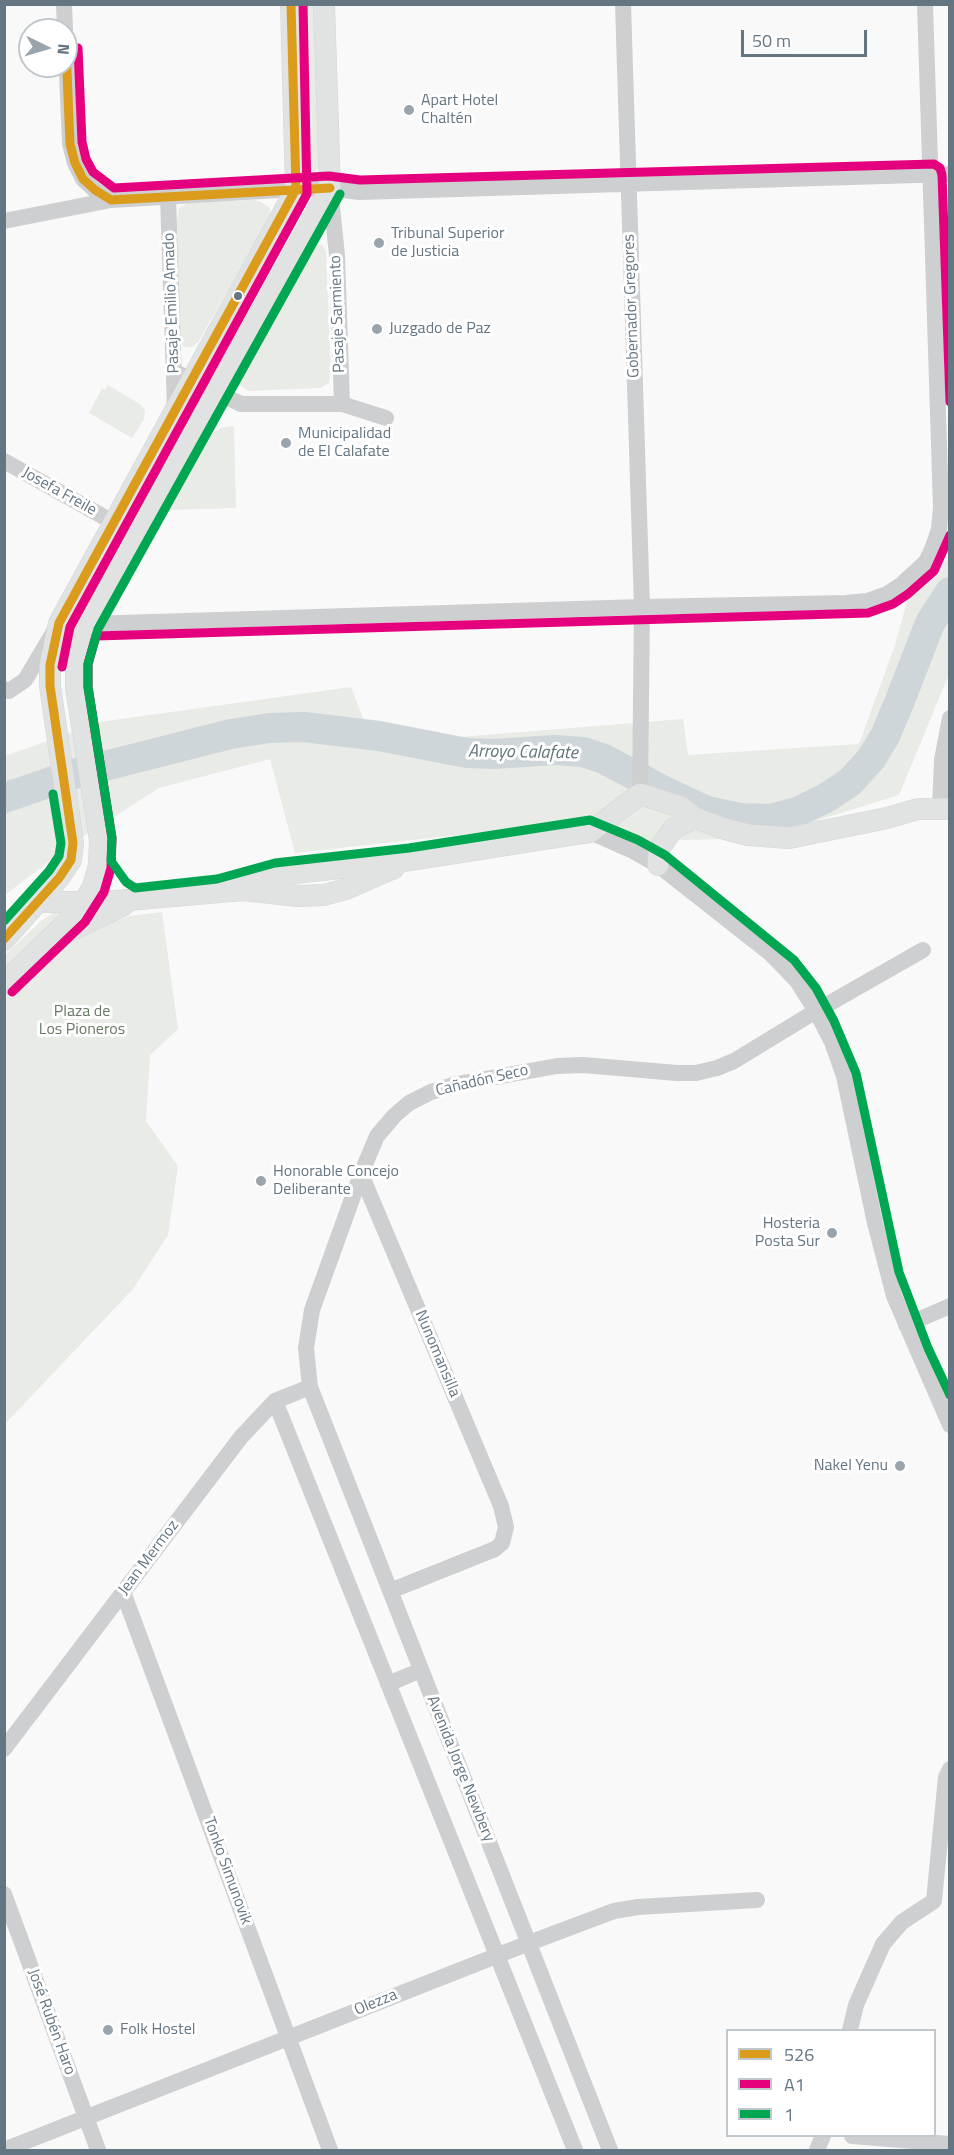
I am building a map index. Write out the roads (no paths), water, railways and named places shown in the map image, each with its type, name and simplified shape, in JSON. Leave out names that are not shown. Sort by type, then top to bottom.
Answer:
[{"type":"main road","points":[[4,940],[68,866],[73,843],[50,686],[50,665],[59,623],[175,410],[182,375],[296,189],[291,4]]},
{"type":"main road","points":[[4,983],[76,914],[93,887],[99,865],[100,840],[78,708],[76,662],[87,624],[330,188],[324,4]]},
{"type":"main road","points":[[38,902],[84,903],[219,891],[277,875],[411,860],[590,832],[640,788],[681,807],[695,818],[748,835],[789,838],[887,818],[910,810],[946,806]]},
{"type":"main road","points":[[658,866],[659,849],[673,829],[695,818]]},
{"type":"main road","points":[[99,865],[118,891],[132,900]]},
{"type":"main road","points":[[53,938],[132,900]]},
{"type":"street","name":"Gobernador Gregores","points":[[623,4],[642,607],[640,788]]},
{"type":"street","points":[[6,694],[25,680],[59,623],[846,603],[867,601],[887,594],[914,575],[926,562],[939,529],[944,392],[930,175],[925,4]]},
{"type":"street","points":[[67,78],[70,144],[75,163],[83,179],[111,200]]},
{"type":"street","points":[[4,221],[111,200],[296,189],[330,188],[359,192],[950,174]]},
{"type":"street","name":"Pasaje Sarmiento","points":[[330,188],[337,255],[342,404]]},
{"type":"street","name":"Pasaje Emilio Amado","points":[[168,196],[182,375]]},
{"type":"street","points":[[182,375],[237,403],[249,406],[342,404],[386,418]]},
{"type":"street","name":"Josefa Freile","points":[[4,461],[113,522]]},
{"type":"street","points":[[946,806],[942,760],[950,718]]},
{"type":"street","points":[[590,832],[633,851],[658,866],[786,968],[816,1011],[832,1042],[844,1076],[880,1250],[894,1296],[950,1425]]},
{"type":"street","name":"Cañadón Seco","points":[[310,1388],[306,1348],[312,1310],[377,1136],[409,1103],[431,1092],[457,1084],[556,1066],[583,1065],[696,1073],[734,1061],[923,950]]},
{"type":"street","name":"Nunomansilla","points":[[361,1174],[501,1506],[506,1527],[506,1536],[502,1543],[486,1554],[390,1591]]},
{"type":"street","points":[[906,1324],[950,1306]]},
{"type":"street","name":"Jean Mermoz","points":[[4,1749],[241,1437],[275,1401],[310,1388]]},
{"type":"street","name":"Avenida Jorge Newbery","points":[[310,1388],[610,2151]]},
{"type":"street","points":[[275,1401],[575,2151]]},
{"type":"street","name":"Tonko Simunovik","points":[[123,1592],[330,2151]]},
{"type":"street","points":[[388,1684],[421,1670]]},
{"type":"street","points":[[850,2029],[856,2005],[883,1944],[902,1922],[942,1902],[948,1773]]},
{"type":"street","name":"José Rubén Haro","points":[[4,1894],[98,2151]]},
{"type":"street","name":"Olezza","points":[[4,2150],[13,2141],[86,2118],[529,1942],[614,1911],[638,1906],[757,1900]]},
{"type":"street","points":[[817,2151],[823,2137]]},
{"type":"street","points":[[864,2137],[950,2144]]},
{"type":"waterway","name":"Arroyo Calafate","points":[[4,798],[77,773],[231,734],[269,728],[304,727],[379,736],[467,753],[494,754],[555,750],[583,752],[604,759],[707,811],[740,818],[771,819],[797,812],[826,798],[850,782],[871,759],[885,736],[930,623],[950,592]]},
{"type":"place","name":"Apart Hotel Chaltén","points":[[409,110]]},
{"type":"place","name":"Tribunal Superior de Justicia","points":[[379,243]]},
{"type":"place","name":"Juzgado de Paz","points":[[377,329]]},
{"type":"place","name":"Municipalidad de El Calafate","points":[[286,443]]},
{"type":"place","name":"Honorable Concejo Deliberante","points":[[261,1181]]},
{"type":"place","name":"Hosteria Posta Sur","points":[[832,1233]]},
{"type":"place","name":"Nakel Yenu","points":[[900,1466]]},
{"type":"place","name":"Folk Hostel","points":[[108,2030]]},
{"type":"park label","name":"Plaza de Los Pioneros","points":[[82,1021]]}]
